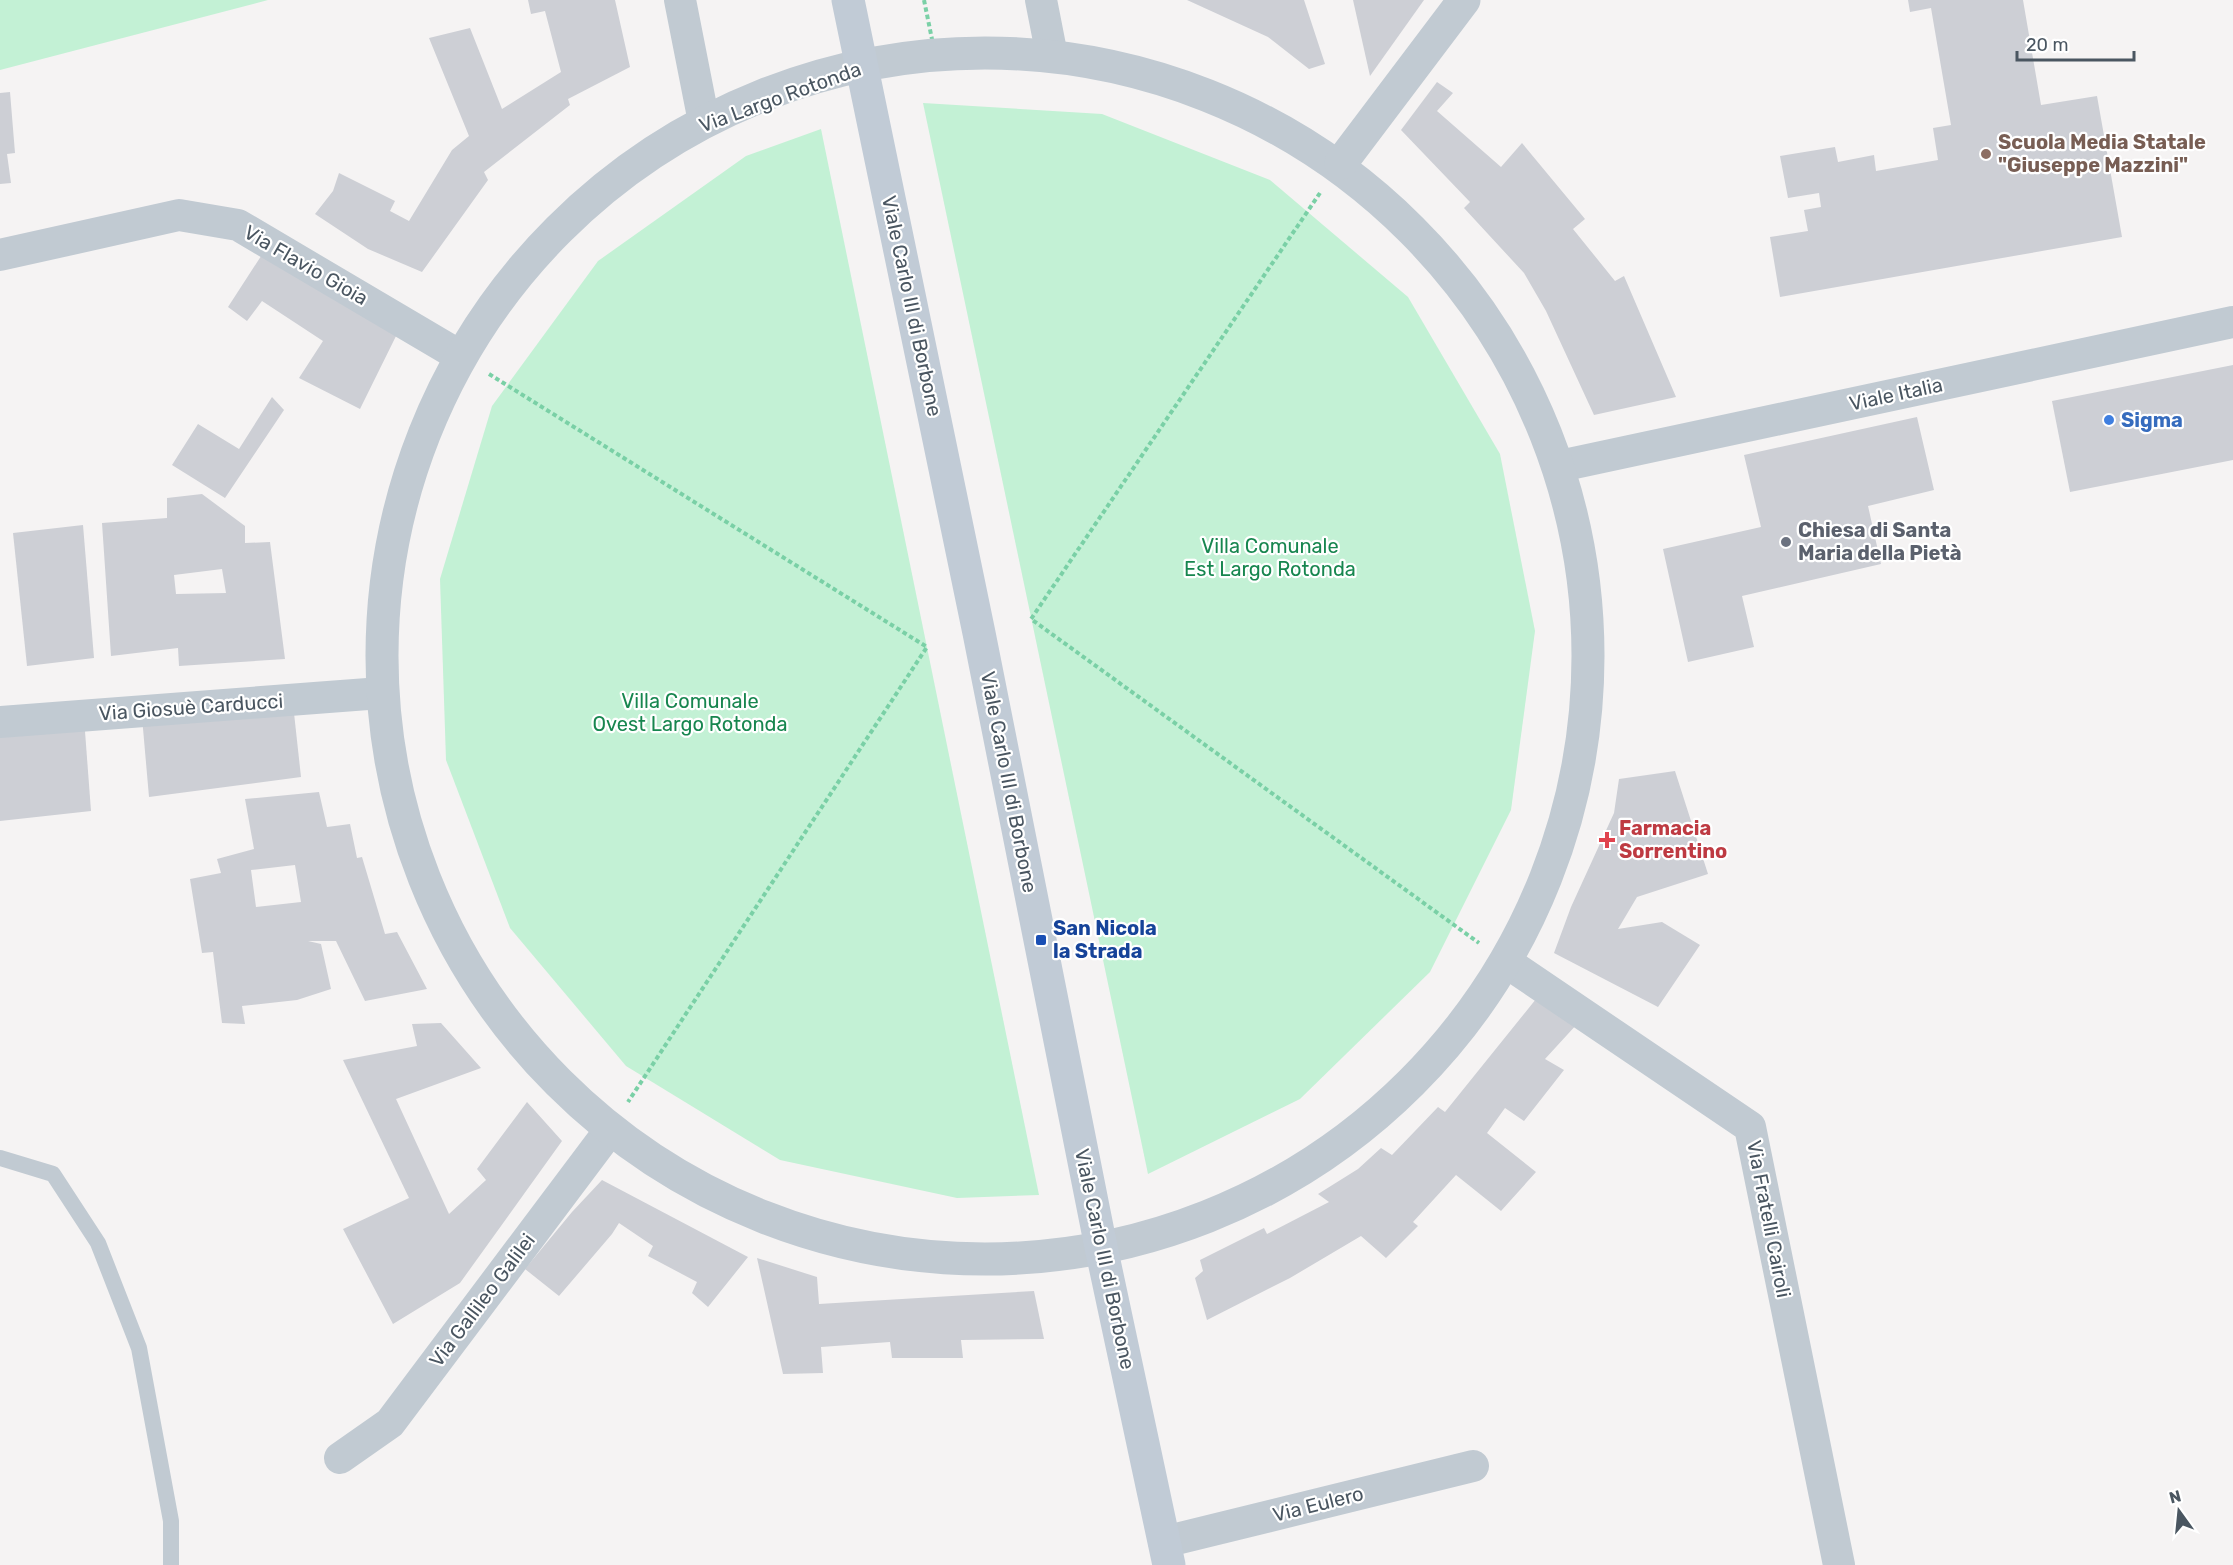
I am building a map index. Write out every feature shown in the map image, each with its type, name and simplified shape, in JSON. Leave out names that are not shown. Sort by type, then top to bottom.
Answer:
[{"type":"main road","name":"Viale Carlo III di Borbone","points":[[848,0],[980,633],[1101,1247],[1167,1553]]},
{"type":"street","points":[[680,0],[704,122]]},
{"type":"street","points":[[1041,0],[1052,56]]},
{"type":"street","points":[[1341,163],[1464,0]]},
{"type":"street","name":"Via Largo Rotonda","points":[[993,53],[1052,56],[1160,78],[1261,119],[1341,163],[1395,211],[1442,259],[1511,357],[1560,466],[1583,566],[1590,669],[1579,771],[1550,870],[1506,962],[1457,1031],[1400,1094],[1334,1147],[1262,1191],[1184,1225],[1101,1247],[998,1258],[894,1252],[793,1228],[697,1186],[610,1130],[547,1073],[493,1008],[448,936],[415,858],[392,776],[381,693],[382,605],[396,519],[422,435],[460,356],[526,263],[609,184],[704,122],[861,66],[935,54],[993,53]]},
{"type":"street","name":"Via Flavio Gioia","points":[[0,255],[179,215],[238,225],[460,356]]},
{"type":"street","name":"Viale Italia","points":[[1560,466],[2233,322]]},
{"type":"street","name":"Via Giosuè Carducci","points":[[0,722],[381,693]]},
{"type":"street","name":"Via Fratelli Cairoli","points":[[1506,962],[1750,1127],[1839,1565]]},
{"type":"street","name":"Via Gallileo Galilei","points":[[340,1458],[390,1423],[610,1130]]},
{"type":"street","name":"Via Eulero","points":[[1167,1553],[1473,1466]]},
{"type":"lane","points":[[0,1158],[52,1174],[98,1243],[139,1348],[171,1521],[171,1565]]},
{"type":"path","points":[[924,0],[935,54]]},
{"type":"path","points":[[1341,163],[1031,620],[1506,962]]},
{"type":"path","points":[[460,356],[927,647],[610,1130]]},
{"type":"green space","points":[[0,0],[268,0],[0,70]]},
{"type":"green space","name":"Villa Comunale Est Largo Rotonda","points":[[923,103],[1102,114],[1270,180],[1408,297],[1500,454],[1535,631],[1511,810],[1430,972],[1300,1099],[1148,1174]]},
{"type":"green space","name":"Villa Comunale Ovest Largo Rotonda","points":[[821,129],[1039,1195],[957,1198],[780,1160],[626,1066],[510,928],[446,760],[440,579],[492,406],[598,261],[746,156]]},
{"type":"building","points":[[528,0],[615,0],[630,67],[568,99],[570,105],[484,172],[488,180],[422,272],[368,249],[315,214],[333,191],[339,173],[395,201],[390,211],[409,221],[452,150],[469,136],[429,38],[470,28],[502,109],[561,72],[545,11],[531,14]]},
{"type":"building","points":[[1187,0],[1304,0],[1325,64],[1309,69],[1268,37]]},
{"type":"building","points":[[1353,0],[1424,0],[1370,76]]},
{"type":"building","points":[[1908,0],[2023,0],[2041,105],[2097,96],[2122,237],[1780,297],[1770,237],[1808,231],[1804,210],[1821,207],[1819,193],[1788,198],[1780,156],[1835,147],[1838,162],[1874,155],[1876,171],[1938,160],[1933,128],[1951,125],[1931,8],[1910,12]]},
{"type":"building","points":[[1437,82],[1453,93],[1437,111],[1501,167],[1522,143],[1585,219],[1573,229],[1615,281],[1624,276],[1676,397],[1594,415],[1546,311],[1524,273],[1464,208],[1470,202],[1401,130]]},
{"type":"building","points":[[10,92],[15,153],[7,154],[11,183],[0,184],[0,93]]},
{"type":"building","points":[[265,250],[399,330],[360,409],[299,378],[323,341],[262,301],[247,321],[228,307]]},
{"type":"building","points":[[2233,365],[2233,460],[2070,492],[2052,401]]},
{"type":"building","points":[[272,397],[284,410],[225,498],[172,465],[198,424],[239,449]]},
{"type":"building","name":"Chiesa di Santa Maria della Pietà","points":[[1917,417],[1934,490],[1868,506],[1881,564],[1742,596],[1754,647],[1688,662],[1663,549],[1761,527],[1744,455]]},
{"type":"building","points":[[202,494],[245,526],[245,543],[270,542],[285,659],[179,666],[178,648],[111,656],[102,523],[167,518],[167,498]],"holes":[[[222,569],[226,593],[176,594],[174,575]]]},
{"type":"building","points":[[83,525],[94,658],[27,666],[13,533]]},
{"type":"building","points":[[293,704],[301,777],[149,797],[142,717]]},
{"type":"building","points":[[84,718],[91,811],[0,821],[0,725]]},
{"type":"building","points":[[1675,771],[1708,874],[1637,897],[1618,929],[1662,922],[1700,945],[1658,1007],[1554,953],[1571,907],[1614,813],[1619,779]]},
{"type":"building","points":[[319,792],[327,827],[350,824],[357,858],[362,857],[385,934],[397,932],[427,989],[365,1001],[336,941],[308,941],[321,944],[331,989],[297,1000],[242,1006],[245,1024],[222,1023],[213,952],[202,953],[190,879],[221,873],[217,859],[254,849],[245,799]],"holes":[[[295,865],[301,902],[256,907],[251,870]]]},
{"type":"building","points":[[1536,999],[1578,1023],[1545,1059],[1564,1070],[1524,1121],[1505,1108],[1487,1133],[1536,1172],[1501,1211],[1456,1175],[1413,1222],[1418,1226],[1386,1258],[1361,1236],[1290,1278],[1207,1320],[1195,1278],[1203,1271],[1200,1260],[1264,1228],[1267,1234],[1329,1202],[1318,1194],[1358,1169],[1381,1148],[1392,1155],[1438,1107],[1445,1112]]},
{"type":"building","points":[[441,1023],[481,1068],[396,1099],[449,1214],[486,1180],[477,1169],[527,1102],[562,1141],[460,1283],[393,1324],[343,1229],[409,1198],[343,1060],[417,1046],[412,1024]]},
{"type":"building","points":[[602,1180],[748,1257],[708,1307],[692,1293],[697,1282],[648,1256],[653,1246],[619,1223],[559,1296],[525,1269]]},
{"type":"building","points":[[757,1258],[817,1277],[819,1304],[1034,1291],[1044,1339],[961,1340],[963,1358],[892,1358],[890,1342],[821,1347],[823,1373],[783,1374]]},
{"type":"place","name":"Scuola Media Statale \"Giuseppe Mazzini\"","points":[[1986,154]]},
{"type":"place","name":"Sigma","points":[[2109,420]]},
{"type":"place","name":"Chiesa di Santa Maria della Pietà","points":[[1786,542]]},
{"type":"place","name":"Farmacia Sorrentino","points":[[1607,840]]},
{"type":"place","name":"San Nicola la Strada","points":[[1041,940]]}]
